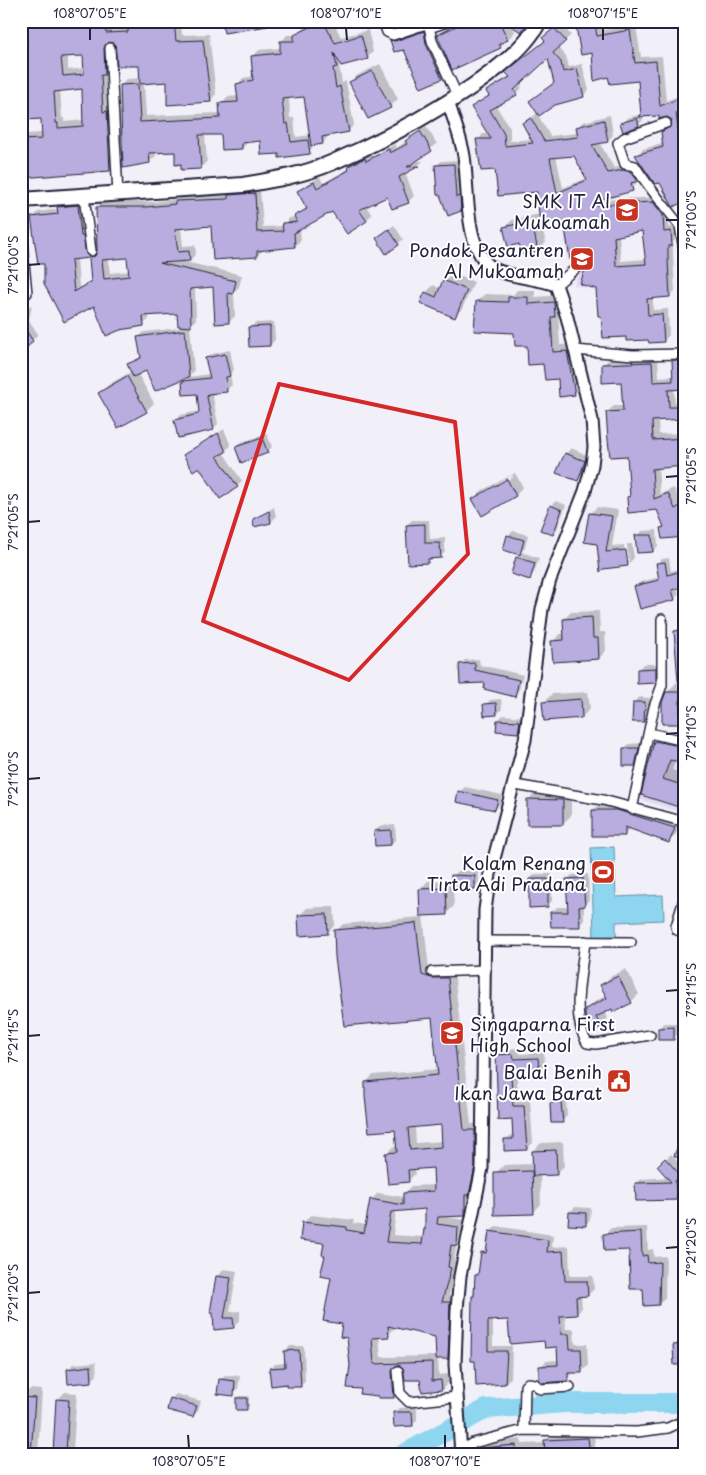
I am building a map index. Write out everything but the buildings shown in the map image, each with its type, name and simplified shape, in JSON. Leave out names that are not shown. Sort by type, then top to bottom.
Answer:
[{"type":"main road","points":[[21,200],[243,185],[276,180],[306,172],[331,163],[406,126],[452,98],[489,74],[517,51],[539,21]]},
{"type":"street","points":[[383,21],[387,32],[394,35],[429,24],[450,21]]},
{"type":"street","points":[[429,24],[432,41],[452,98],[462,148],[470,227],[480,254],[485,262],[496,270],[556,285]]},
{"type":"street","points":[[110,48],[118,194]]},
{"type":"street","points":[[666,122],[624,138],[618,144],[625,164],[635,166],[646,184],[682,225],[685,256]]},
{"type":"street","points":[[84,196],[90,251]]},
{"type":"street","points":[[21,233],[27,293]]},
{"type":"street","points":[[556,285],[588,258]]},
{"type":"street","points":[[556,285],[592,420],[594,447],[592,466],[585,491],[550,580],[542,609],[525,740],[515,785],[490,874],[485,910],[486,970],[482,1168],[460,1276],[456,1309],[459,1449],[472,1443],[524,1430],[637,1432],[668,1428],[685,1420]]},
{"type":"street","points":[[574,350],[633,355],[685,354]]},
{"type":"street","points":[[632,809],[662,678],[662,620]]},
{"type":"street","points":[[648,733],[685,741]]},
{"type":"street","points":[[515,785],[603,800],[685,822]]},
{"type":"street","points":[[685,896],[676,926],[677,930],[685,933]]},
{"type":"street","points":[[485,941],[631,942]]},
{"type":"street","points":[[585,941],[578,1001],[581,1033],[587,1043],[596,1044],[650,1035]]},
{"type":"street","points":[[432,972],[486,970]]},
{"type":"street","points":[[398,1370],[400,1393],[409,1402],[457,1402]]},
{"type":"street","points":[[524,1430],[525,1386],[535,1384],[540,1390],[570,1387]]},
{"type":"highlighted area","points":[[279,384],[455,422],[468,554],[349,680],[203,621]]},
{"type":"shaded area","name":"Pondok Pesantren Al Mukoamah","points":[[581,226],[615,232],[618,263],[611,264],[604,292],[574,285],[581,260],[568,261],[564,229]],"holes":[[[580,227],[584,256],[570,258],[565,230]],[[614,234],[616,261],[596,263]],[[586,265],[608,271],[603,291],[580,284]]]},
{"type":"shaded area","points":[[652,738],[685,744],[685,746],[654,740],[651,756],[685,763],[685,786],[663,779],[668,765],[651,759],[639,794],[685,809],[685,814],[633,797]]},
{"type":"water","name":"Kolam Renang Tirta Adi Pradana","points":[[614,847],[616,897],[663,895],[664,920],[616,922],[616,936],[594,937],[591,848]]},
{"type":"waterway","points":[[404,1454],[486,1409],[565,1403],[679,1403],[685,1400]]},
{"type":"place","name":"SMK IT Al Mukoamah","points":[[627,210]]},
{"type":"place","name":"Pondok Pesantren Al Mukoamah","points":[[582,259]]},
{"type":"place","name":"Kolam Renang Tirta Adi Pradana","points":[[603,872]]},
{"type":"place","name":"Singaparna First High School","points":[[452,1033]]},
{"type":"place","name":"Balai Benih Ikan Jawa Barat","points":[[619,1081]]}]
